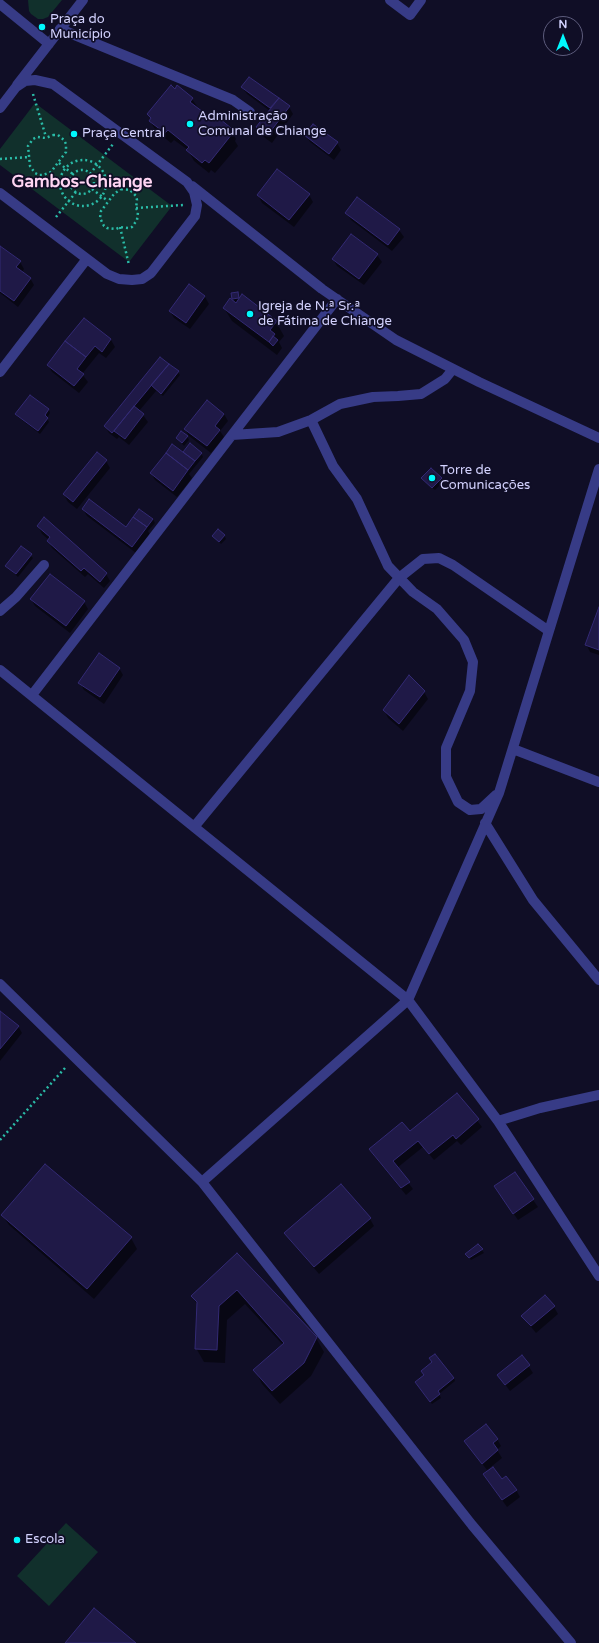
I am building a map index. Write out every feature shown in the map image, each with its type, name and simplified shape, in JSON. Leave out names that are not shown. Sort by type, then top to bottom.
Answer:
[{"type":"street","points":[[0,108],[83,0]]},
{"type":"street","points":[[390,0],[410,15],[421,0]]},
{"type":"street","points":[[0,4],[49,44]]},
{"type":"street","points":[[60,29],[233,100],[250,112]]},
{"type":"street","points":[[16,87],[28,81],[35,80],[53,84],[187,182],[337,299],[396,340],[453,369],[599,438]]},
{"type":"street","points":[[0,194],[86,260],[107,274],[118,280],[132,280],[142,278],[151,273],[195,216],[197,204],[194,192],[187,182]]},
{"type":"street","points":[[0,372],[86,260]]},
{"type":"street","points":[[32,696],[337,299]]},
{"type":"street","points":[[232,435],[278,432],[311,420],[340,404],[373,397],[421,394],[445,379],[453,369]]},
{"type":"street","points":[[311,420],[332,466],[357,499],[388,566],[413,592],[437,609],[464,640],[473,662],[470,691],[446,748],[446,777],[458,802],[470,810],[481,809],[499,792]]},
{"type":"street","points":[[202,1182],[408,1000],[499,792],[599,469]]},
{"type":"street","points":[[194,827],[399,578],[423,559],[439,558],[454,565],[549,631]]},
{"type":"street","points":[[0,611],[44,565]]},
{"type":"street","points":[[0,670],[408,1000],[498,1121],[599,1276]]},
{"type":"street","points":[[513,749],[599,782]]},
{"type":"street","points":[[485,823],[533,900],[599,980]]},
{"type":"street","points":[[0,984],[202,1182],[472,1525],[571,1643]]},
{"type":"street","points":[[498,1121],[540,1108],[599,1095]]},
{"type":"path","points":[[28,81],[46,138]]},
{"type":"path","points":[[90,174],[121,134]]},
{"type":"path","points":[[58,135],[66,144],[66,152],[51,172],[39,174],[35,173],[30,166],[28,150],[30,142],[37,137],[46,138],[49,136],[58,135]]},
{"type":"path","points":[[0,159],[30,157]]},
{"type":"path","points":[[78,160],[86,160],[97,165],[104,173],[106,181],[102,196],[90,204],[75,204],[69,201],[63,195],[59,182],[65,168],[78,160]]},
{"type":"path","points":[[58,163],[74,174]]},
{"type":"path","points":[[81,171],[90,174],[94,182],[92,189],[86,194],[79,194],[71,186],[74,174],[81,171]]},
{"type":"path","points":[[92,189],[108,201]]},
{"type":"path","points":[[125,189],[133,192],[137,200],[136,208],[138,216],[135,224],[128,228],[120,227],[116,229],[108,228],[101,223],[100,214],[108,201],[117,191],[125,189]]},
{"type":"path","points":[[46,229],[76,192]]},
{"type":"path","points":[[136,208],[197,204]]},
{"type":"path","points":[[120,227],[132,280]]},
{"type":"path","points":[[0,1140],[75,1057]]},
{"type":"green space","points":[[28,0],[62,0],[48,17],[38,19],[29,11]]},
{"type":"green space","points":[[35,103],[172,206],[129,262],[0,165],[0,149]]},
{"type":"green space","points":[[66,1523],[98,1552],[49,1606],[17,1576]]},
{"type":"building","points":[[249,77],[279,98],[270,108],[241,87]]},
{"type":"building","name":"Administração Comunal de Chiange","points":[[171,85],[175,89],[177,85],[193,98],[190,102],[212,119],[215,115],[231,128],[228,131],[232,134],[209,163],[205,160],[202,163],[186,150],[189,147],[168,130],[165,133],[149,121],[151,118],[147,114]]},
{"type":"building","points":[[279,98],[290,106],[267,136],[256,127]]},
{"type":"building","points":[[313,124],[338,142],[329,154],[304,135]]},
{"type":"building","points":[[277,169],[310,194],[289,220],[257,195]]},
{"type":"building","points":[[357,197],[400,229],[388,245],[345,213]]},
{"type":"building","points":[[351,234],[378,254],[359,279],[332,259]]},
{"type":"building","points":[[0,246],[21,261],[16,267],[31,278],[14,301],[0,291]]},
{"type":"building","points":[[189,284],[205,296],[186,323],[169,311]]},
{"type":"building","points":[[238,292],[239,298],[232,299],[231,293]]},
{"type":"building","name":"Igreja de N.ª Sr.ª de Fátima de Chiange","points":[[242,294],[277,321],[270,330],[275,334],[269,342],[223,308],[230,298],[236,303]]},
{"type":"building","points":[[84,318],[111,339],[102,352],[95,346],[86,357],[65,341]]},
{"type":"building","points":[[273,336],[278,340],[273,346],[269,342]]},
{"type":"building","points":[[65,341],[86,357],[77,369],[84,374],[74,386],[47,365]]},
{"type":"building","points":[[160,357],[169,364],[112,433],[104,426]]},
{"type":"building","points":[[169,364],[179,371],[161,394],[151,385]]},
{"type":"building","points":[[30,395],[49,409],[45,415],[48,418],[38,431],[15,414]]},
{"type":"building","points":[[207,400],[224,414],[215,426],[220,430],[207,446],[184,429]]},
{"type":"building","points":[[134,406],[144,414],[125,439],[114,431]]},
{"type":"building","points":[[181,431],[188,436],[182,443],[176,438]]},
{"type":"building","points":[[190,443],[202,453],[195,461],[183,452]]},
{"type":"building","points":[[172,444],[195,461],[188,470],[166,453]]},
{"type":"building","points":[[97,452],[107,460],[73,502],[63,494]]},
{"type":"building","points":[[166,453],[188,470],[173,491],[150,473]]},
{"type":"building","name":"Torre de Comunicações","points":[[431,468],[442,478],[432,488],[421,478]]},
{"type":"building","points":[[89,499],[126,527],[133,517],[147,527],[132,547],[82,509]]},
{"type":"building","points":[[139,509],[153,519],[147,527],[133,517]]},
{"type":"building","points":[[44,517],[107,573],[100,582],[84,568],[81,571],[47,541],[50,537],[37,526]]},
{"type":"building","points":[[218,529],[225,535],[219,542],[212,536]]},
{"type":"building","points":[[21,546],[32,554],[16,574],[5,566]]},
{"type":"building","points":[[50,574],[85,601],[66,626],[30,599]]},
{"type":"building","points":[[599,607],[599,650],[585,645]]},
{"type":"building","points":[[99,653],[120,668],[100,697],[78,683]]},
{"type":"building","points":[[409,675],[425,691],[399,724],[383,710]]},
{"type":"building","points":[[0,1011],[19,1026],[0,1049]]},
{"type":"building","points":[[457,1093],[479,1119],[456,1139],[453,1135],[429,1154],[418,1141],[393,1161],[410,1182],[401,1188],[369,1149],[402,1122],[410,1131]]},
{"type":"building","points":[[45,1164],[132,1237],[87,1289],[1,1215]]},
{"type":"building","points":[[515,1172],[534,1199],[513,1214],[494,1186]]},
{"type":"building","points":[[341,1184],[371,1218],[314,1267],[284,1233]]},
{"type":"building","points":[[478,1244],[483,1249],[469,1258],[465,1254]]},
{"type":"building","points":[[237,1253],[317,1337],[304,1363],[272,1391],[253,1370],[284,1343],[237,1290],[219,1306],[217,1350],[195,1349],[197,1302],[191,1296]]},
{"type":"building","points":[[545,1295],[555,1306],[531,1326],[521,1316]]},
{"type":"building","points":[[435,1354],[454,1378],[438,1391],[440,1394],[430,1402],[415,1382],[424,1375],[421,1371],[432,1362],[429,1358]]},
{"type":"building","points":[[522,1355],[530,1365],[505,1385],[497,1375]]},
{"type":"building","points":[[486,1424],[498,1439],[493,1443],[498,1450],[482,1464],[464,1441]]},
{"type":"building","points":[[493,1467],[502,1479],[506,1476],[517,1490],[502,1500],[483,1474]]},
{"type":"building","points":[[94,1608],[136,1643],[65,1643]]},
{"type":"place","name":"Praça do Município","points":[[42,27]]},
{"type":"place","name":"Administração Comunal de Chiange","points":[[190,124]]},
{"type":"place","name":"Praça Central","points":[[74,134]]},
{"type":"place","name":"Igreja de N.ª Sr.ª de Fátima de Chiange","points":[[250,314]]},
{"type":"place","name":"Torre de Comunicações","points":[[432,478]]},
{"type":"place","name":"Escola","points":[[17,1540]]},
{"type":"district","name":"Gambos-Chiange","points":[[82,183]]}]
